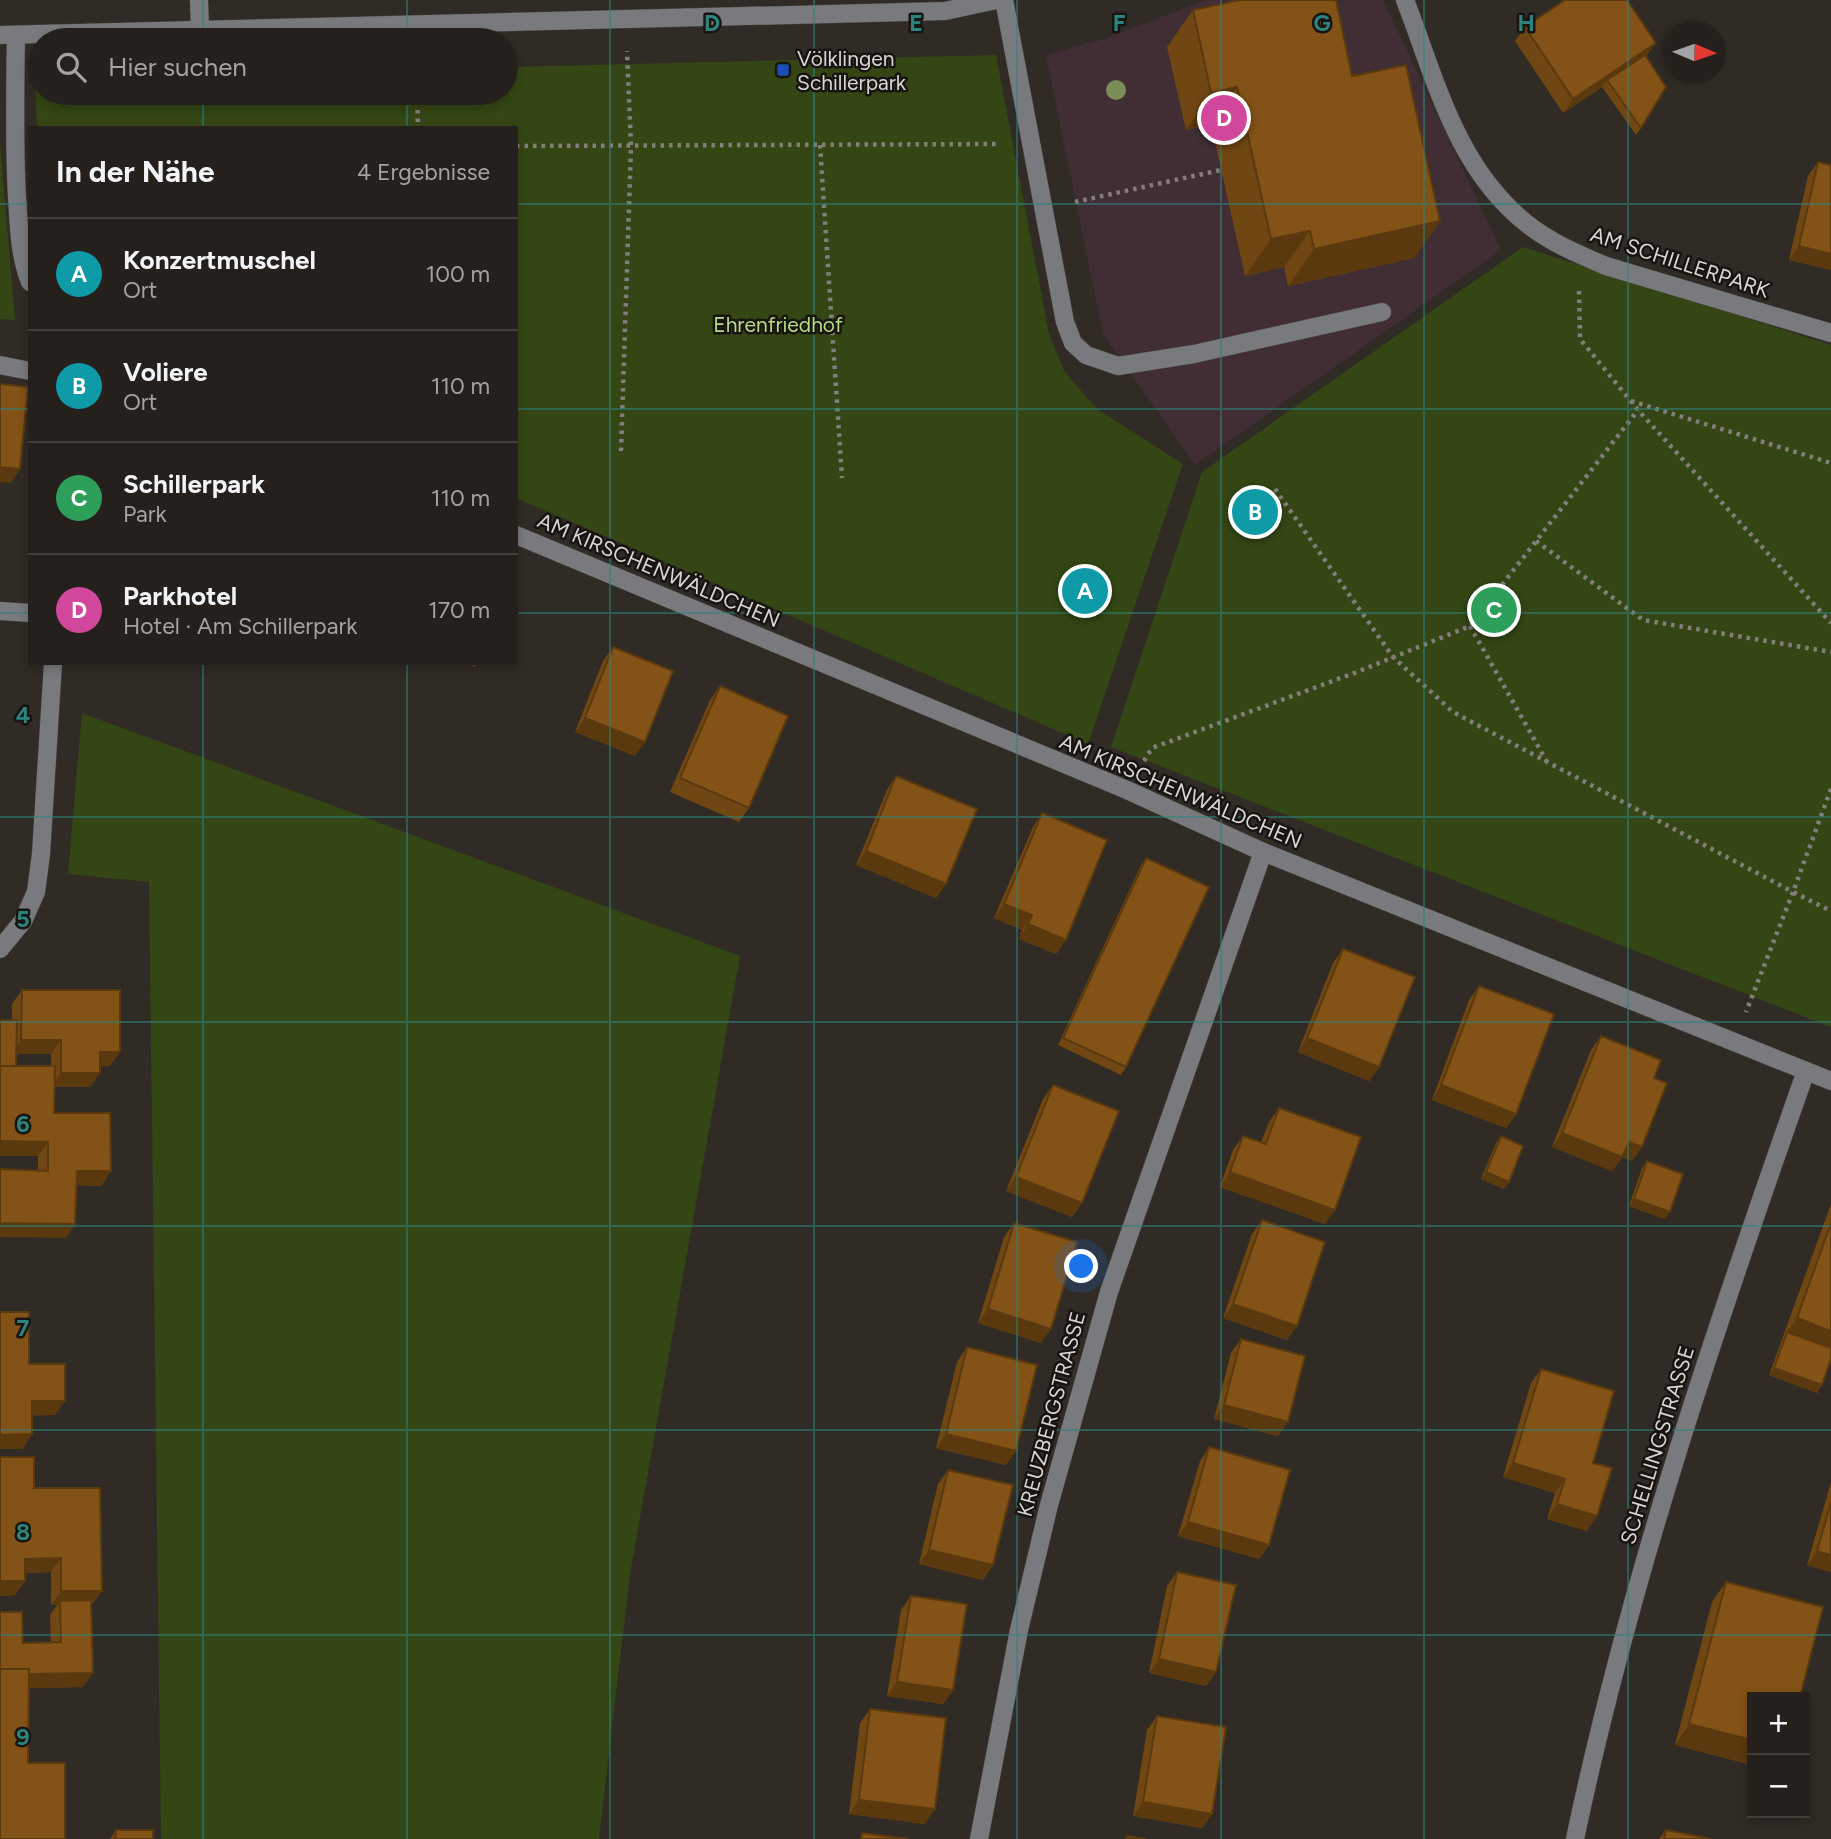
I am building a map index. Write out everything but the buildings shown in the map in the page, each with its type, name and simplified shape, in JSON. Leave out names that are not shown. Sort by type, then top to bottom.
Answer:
[{"type":"street","points":[[199,0],[200,28]]},
{"type":"street","points":[[271,28],[625,18],[886,6],[945,11],[996,0]]},
{"type":"street","points":[[1004,0],[1065,322],[1073,343],[1086,355],[1118,366],[1171,358],[1382,312]]},
{"type":"street","name":"AM SCHILLERPARK","points":[[1405,0],[1453,126],[1479,175],[1493,193],[1528,225],[1582,256],[1606,266],[1831,333]]},
{"type":"street","points":[[28,34],[8,35],[20,241],[23,266],[28,277]]},
{"type":"street","points":[[0,365],[28,371]]},
{"type":"street","name":"AM KIRSCHENWÄLDCHEN","points":[[518,536],[1127,790],[1263,852],[1831,1081]]},
{"type":"street","points":[[0,611],[28,613]]},
{"type":"street","points":[[0,949],[23,921],[36,892],[41,854],[52,665]]},
{"type":"street","name":"KREUZBERGSTRASSE","points":[[979,1839],[1019,1630],[1049,1505],[1098,1330],[1113,1279],[1263,852]]},
{"type":"street","name":"SCHELLINGSTRASSE","points":[[1576,1839],[1597,1737],[1652,1538],[1703,1372],[1806,1071]]},
{"type":"path","points":[[621,451],[631,146],[625,18]]},
{"type":"path","points":[[417,105],[418,126]]},
{"type":"path","points":[[518,146],[1032,144]]},
{"type":"path","points":[[820,145],[842,478]]},
{"type":"path","points":[[1043,209],[1221,170]]},
{"type":"path","points":[[1582,256],[1578,302],[1580,339],[1638,410],[1831,624]]},
{"type":"path","points":[[1630,400],[1831,463]]},
{"type":"path","points":[[1127,790],[1152,748],[1470,626],[1638,410]]},
{"type":"path","points":[[1275,489],[1393,657],[1453,712],[1831,911]]},
{"type":"path","points":[[1536,541],[1643,620],[1831,652]]},
{"type":"path","points":[[1470,626],[1547,762]]},
{"type":"path","points":[[1735,1041],[1831,789]]},
{"type":"shaded area","points":[[1206,0],[1383,0],[1501,250],[1195,465],[1103,334],[1046,55],[1101,40]]},
{"type":"green space","name":"Ehrenfriedhof","points":[[996,55],[1049,334],[1064,371],[1097,409],[1183,464],[1088,744],[518,499],[518,126],[37,126],[36,105],[518,105],[518,67]]},
{"type":"green space","points":[[0,142],[15,320],[0,319]]},
{"type":"green space","points":[[1523,247],[1831,345],[1831,1027],[1111,747],[1202,472]]},
{"type":"green space","points":[[82,713],[740,956],[630,1574],[599,1839],[161,1839],[149,882],[68,874]]},
{"type":"place","name":"Völklingen Schillerpark","points":[[783,70]]},
{"type":"place","name":"Parkhotel","points":[[1224,118]]},
{"type":"place","name":"Voliere","points":[[1255,512]]},
{"type":"place","name":"Konzertmuschel","points":[[1085,591]]},
{"type":"place","name":"Schillerpark","points":[[1494,610]]}]
